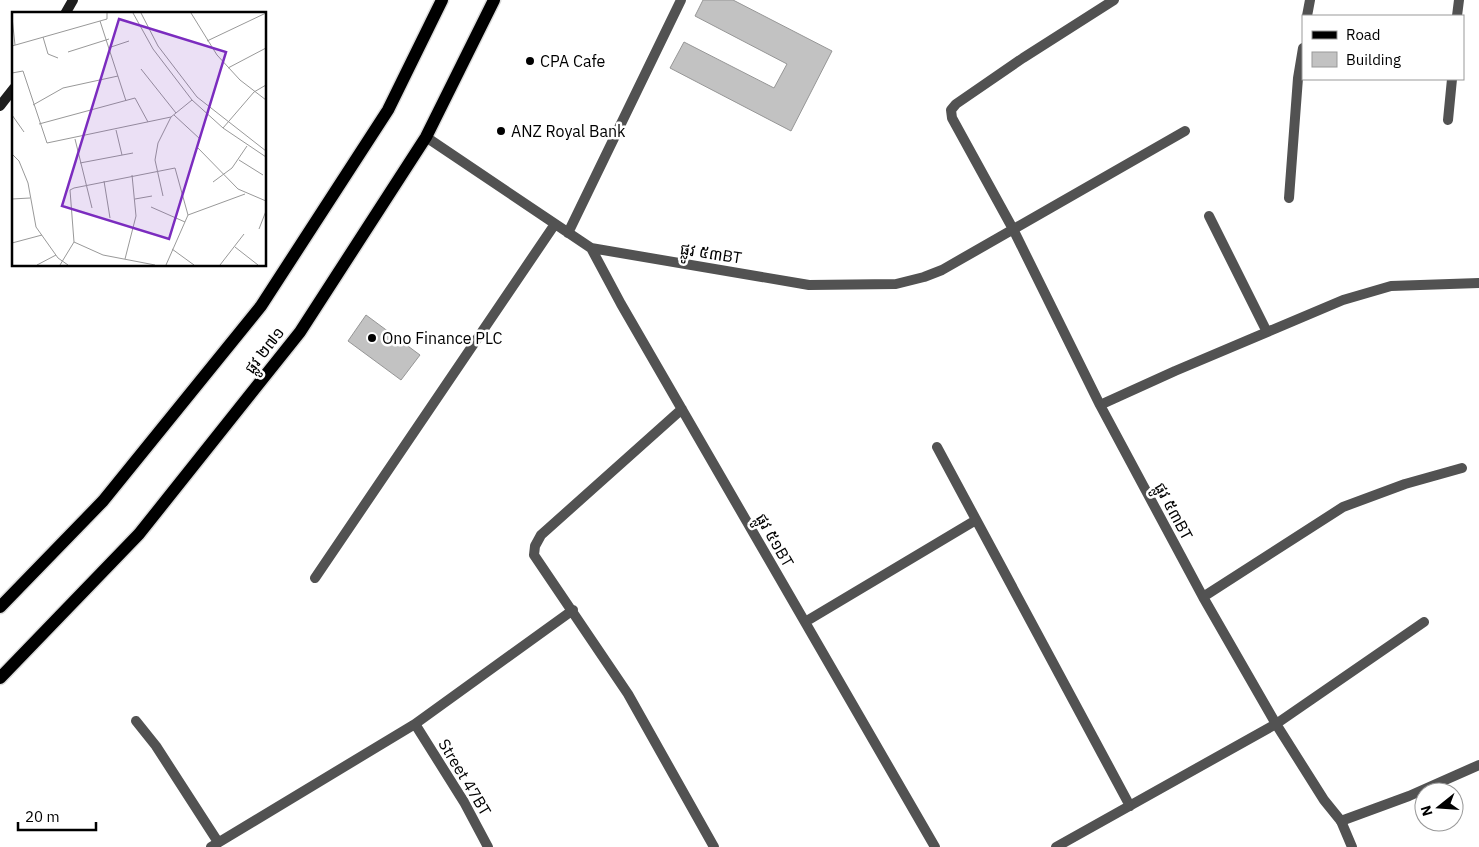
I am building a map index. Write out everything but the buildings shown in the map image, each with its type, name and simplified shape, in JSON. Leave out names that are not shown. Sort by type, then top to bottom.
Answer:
[{"type":"main road","name":"ផ្លូវ ២៧១","points":[[0,607],[103,501],[261,306],[388,110],[442,0]]},
{"type":"main road","name":"ផ្លូវ ២៧១","points":[[0,678],[138,534],[300,332],[426,137],[494,0]]},
{"type":"street","points":[[66,12],[73,0]]},
{"type":"street","points":[[568,233],[681,0]]},
{"type":"street","name":"ផ្លូវ ៥៣BT","points":[[1114,0],[1023,58],[956,104],[951,110],[952,118],[1012,229],[1100,405],[1203,597],[1276,724],[1324,800],[1341,821],[1352,847]]},
{"type":"street","points":[[1308,15],[1310,0]]},
{"type":"street","points":[[1457,15],[1459,0]]},
{"type":"street","points":[[1289,198],[1298,78],[1302,54]]},
{"type":"street","points":[[1448,120],[1452,80]]},
{"type":"street","points":[[0,106],[12,91]]},
{"type":"street","points":[[1012,229],[1185,131]]},
{"type":"street","name":"ផ្លូវ ៥៣BT","points":[[426,137],[591,248],[810,285],[896,284],[924,277],[942,270],[1012,229]]},
{"type":"street","points":[[1209,216],[1267,332]]},
{"type":"street","points":[[314,578],[555,224]]},
{"type":"street","name":"ផ្លូវ ៥១BT","points":[[591,248],[935,847]]},
{"type":"street","points":[[1100,405],[1343,300],[1390,286],[1479,283]]},
{"type":"street","points":[[682,409],[541,536],[535,546],[534,555],[628,694],[714,847]]},
{"type":"street","points":[[937,447],[1130,806]]},
{"type":"street","points":[[1203,597],[1343,507],[1405,484],[1462,468]]},
{"type":"street","points":[[805,622],[976,520]]},
{"type":"street","points":[[136,721],[156,746],[214,845],[415,724],[573,610]]},
{"type":"street","points":[[1056,847],[1276,724],[1424,622]]},
{"type":"street","name":"Street 47BT","points":[[415,724],[464,802],[488,847]]},
{"type":"street","points":[[1341,821],[1409,796],[1479,765]]},
{"type":"place","name":"CPA Cafe","points":[[530,61]]},
{"type":"place","name":"ANZ Royal Bank","points":[[501,131]]},
{"type":"place","name":"Ono Finance PLC","points":[[372,338]]}]
